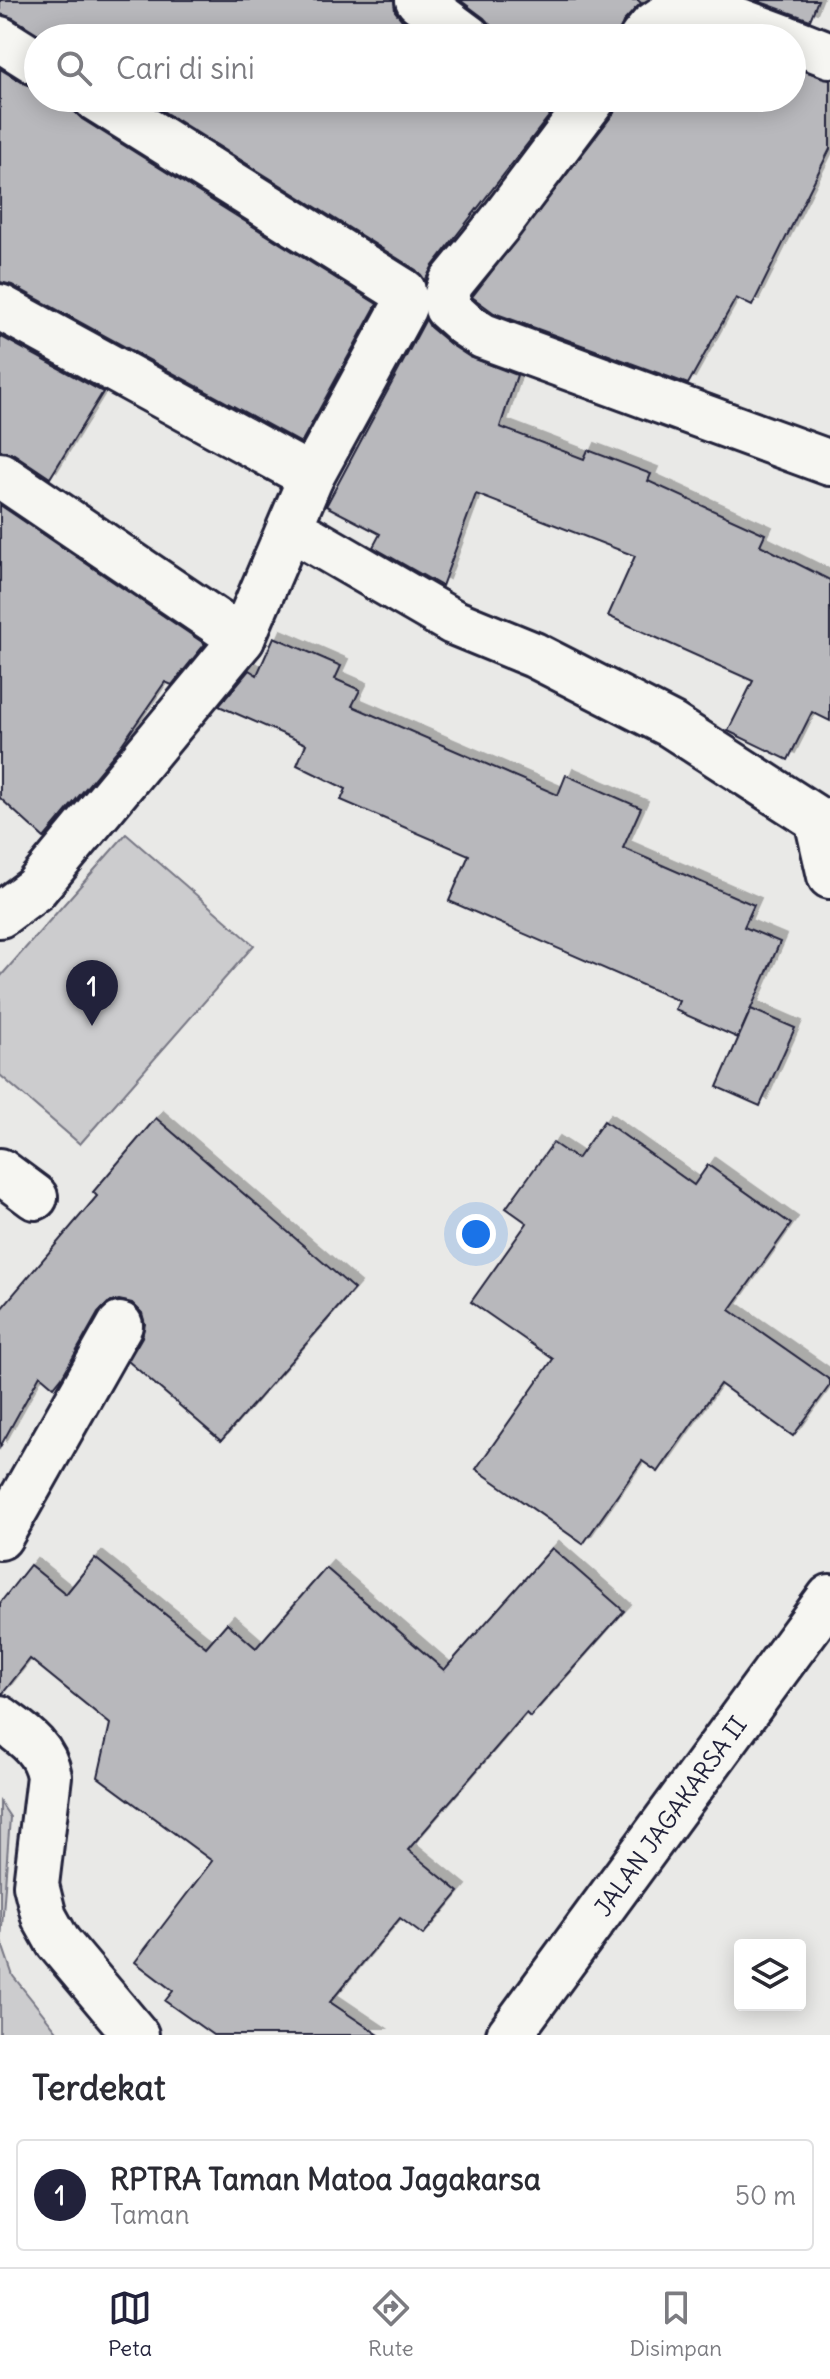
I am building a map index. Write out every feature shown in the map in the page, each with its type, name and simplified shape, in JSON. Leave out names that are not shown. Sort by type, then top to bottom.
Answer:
[{"type":"street","points":[[418,0],[450,24]]},
{"type":"street","points":[[655,24],[689,1],[749,24]]},
{"type":"street","points":[[0,39],[24,54]]},
{"type":"street","points":[[806,46],[830,55]]},
{"type":"street","points":[[0,915],[35,889],[242,639],[311,477],[404,307],[403,291],[117,112]]},
{"type":"street","points":[[570,112],[500,223],[451,283],[446,297],[447,308],[466,325],[493,339],[830,463]]},
{"type":"street","points":[[0,307],[311,477]]},
{"type":"street","points":[[0,475],[242,639]]},
{"type":"street","points":[[310,539],[453,622],[534,655],[671,725],[817,819],[830,876]]},
{"type":"street","points":[[0,1171],[35,1197]]},
{"type":"street","points":[[0,1537],[120,1325]]},
{"type":"street","name":"JALAN JAGAKARSA II","points":[[509,2035],[830,1597]]},
{"type":"street","points":[[0,1718],[34,1743],[46,1760],[49,1776],[36,1885],[44,1917],[58,1942],[136,2035]]},
{"type":"shaded area","points":[[126,834],[254,945],[80,1144],[0,1075],[0,977]]},
{"type":"shaded area","points":[[0,1802],[10,1817],[1,1941],[13,1976],[60,2035],[0,2035]]},
{"type":"building","points":[[0,0],[394,0],[395,11],[408,24],[24,25],[0,14]]},
{"type":"building","points":[[460,0],[638,0],[641,3],[622,24],[489,24]]},
{"type":"building","points":[[755,0],[818,0],[810,20]]},
{"type":"building","points":[[0,69],[24,83],[24,112],[75,112],[377,304],[301,443],[12,285],[0,282]]},
{"type":"building","points":[[806,71],[830,79],[830,149],[752,306],[736,298],[688,384],[494,313],[472,297],[614,113],[806,112]]},
{"type":"building","points":[[164,112],[552,112],[432,267],[425,281],[416,270]]},
{"type":"building","points":[[426,319],[430,327],[470,357],[517,375],[500,427],[584,459],[588,450],[651,474],[648,481],[765,534],[760,545],[830,580],[830,721],[812,712],[788,760],[728,731],[753,681],[608,616],[635,556],[476,494],[442,586],[373,547],[380,534],[326,506]]},
{"type":"building","points":[[0,336],[103,392],[50,478],[14,454],[0,450]]},
{"type":"building","points":[[0,505],[205,644],[172,685],[165,682],[120,747],[44,838],[0,798]]},
{"type":"building","points":[[274,637],[341,666],[335,679],[360,690],[352,706],[558,795],[566,775],[641,808],[623,848],[754,905],[744,927],[780,942],[738,1038],[675,1010],[679,1001],[449,901],[469,855],[341,800],[346,789],[297,765],[306,744],[219,706],[249,670],[257,675]]},
{"type":"building","points":[[751,1009],[795,1028],[760,1106],[717,1087]]},
{"type":"building","points":[[156,1118],[354,1289],[221,1441],[128,1361],[142,1337],[145,1324],[142,1313],[132,1303],[119,1300],[108,1303],[98,1313],[54,1387],[40,1375],[0,1447],[0,1310],[97,1196],[93,1192]]},
{"type":"building","points":[[604,1121],[694,1185],[708,1165],[791,1224],[730,1310],[830,1380],[830,1385],[793,1436],[720,1384],[658,1472],[642,1461],[583,1544],[476,1469],[553,1359],[471,1302],[527,1223],[506,1208],[553,1143],[577,1159]]},
{"type":"building","points":[[552,1548],[624,1611],[530,1717],[526,1713],[408,1850],[459,1892],[423,1935],[400,1918],[330,2002],[379,2035],[213,2035],[165,2001],[173,1991],[135,1962],[212,1861],[98,1777],[110,1724],[30,1659],[0,1693],[0,1603],[30,1565],[66,1594],[95,1558],[206,1647],[227,1623],[256,1648],[326,1568],[444,1670]]},
{"type":"place","name":"RPTRA Taman Matoa Jagakarsa","points":[[92,1026]]}]
